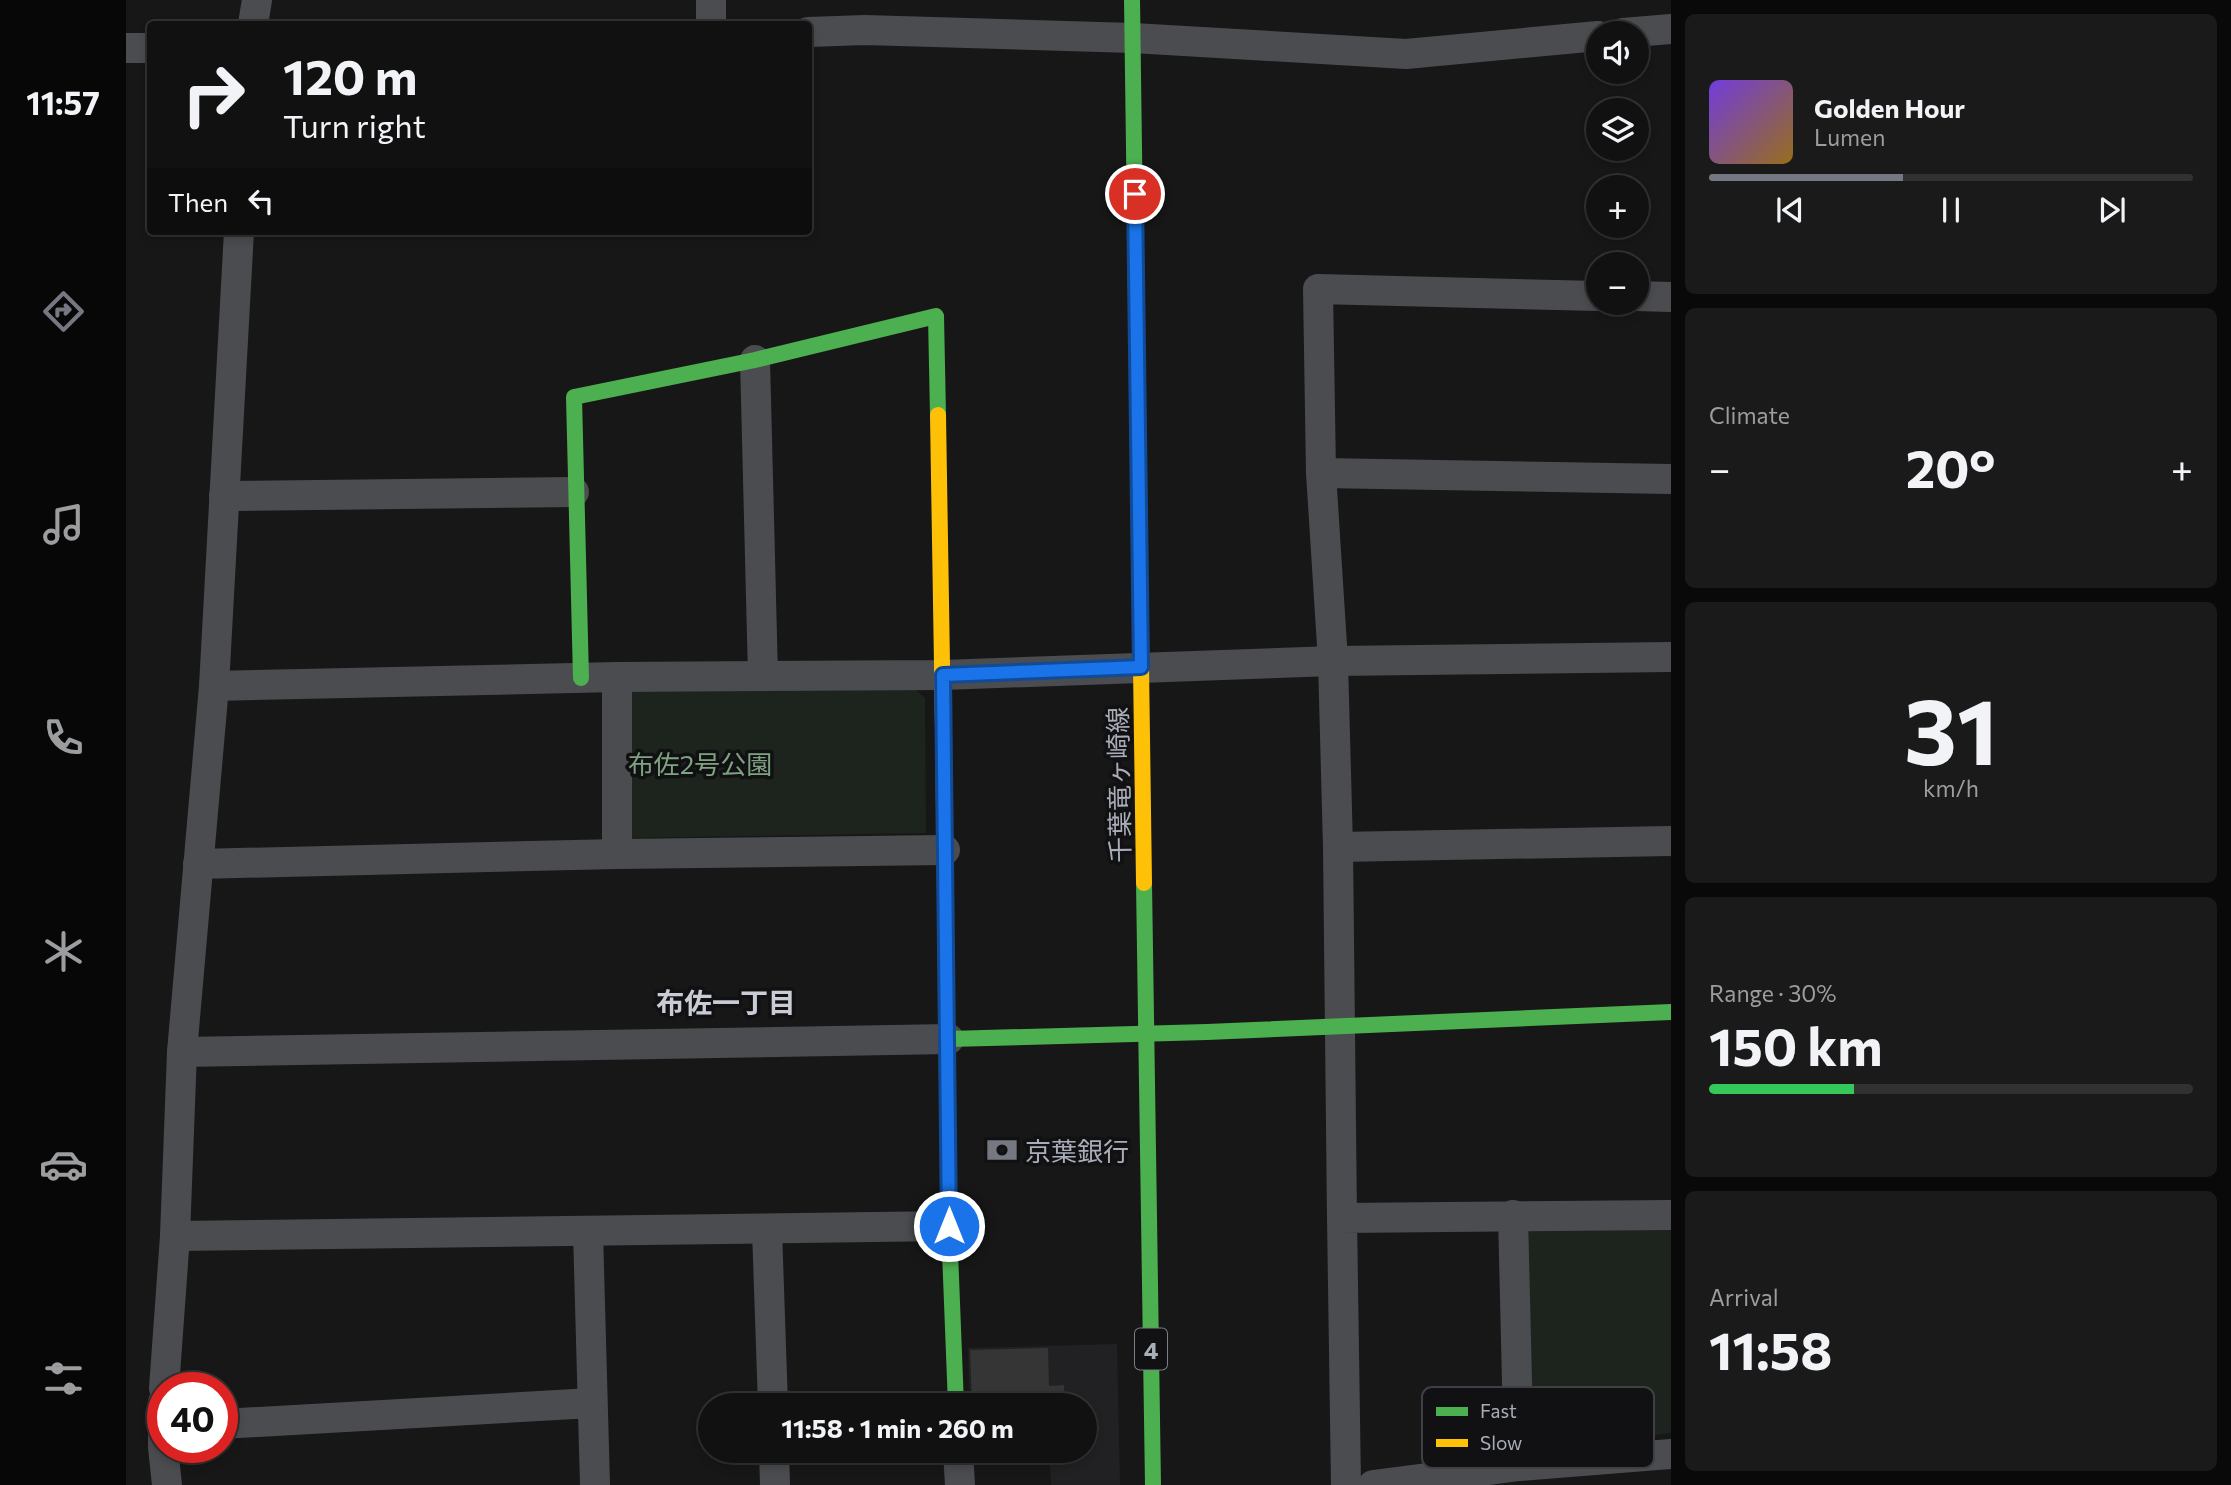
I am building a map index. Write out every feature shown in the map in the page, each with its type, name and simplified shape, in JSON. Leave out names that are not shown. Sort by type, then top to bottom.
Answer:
[{"type":"street","points":[[254,21],[257,0]]},
{"type":"street","points":[[711,0],[711,21]]},
{"type":"street","name":"千葉竜ヶ崎線","points":[[1132,0],[1153,1485]]},
{"type":"street","points":[[1649,31],[1671,29]]},
{"type":"street","points":[[812,32],[865,30],[1133,38],[1406,54],[1586,37]]},
{"type":"street","points":[[126,48],[147,48]]},
{"type":"street","points":[[165,1372],[175,1236],[182,1052],[214,686],[239,235]]},
{"type":"street","points":[[1346,1485],[1338,847],[1333,662],[1321,473],[1318,289],[1586,296]]},
{"type":"street","points":[[1649,296],[1671,297]]},
{"type":"street","points":[[582,678],[574,492],[574,397],[755,360],[936,316],[949,1039],[949,1226],[956,1393]]},
{"type":"street","points":[[755,360],[763,676]]},
{"type":"street","points":[[1321,473],[1671,479]]},
{"type":"street","points":[[224,496],[574,492]]},
{"type":"street","points":[[214,686],[617,677],[943,675],[1333,662],[1671,657]]},
{"type":"street","points":[[617,677],[617,854]]},
{"type":"street","points":[[1338,847],[1671,841]]},
{"type":"street","points":[[198,864],[617,854],[944,850]]},
{"type":"street","points":[[182,1052],[1145,1034],[1671,1012]]},
{"type":"street","points":[[1513,1215],[1517,1387]]},
{"type":"street","points":[[1342,1218],[1671,1215]]},
{"type":"street","points":[[175,1236],[949,1226]]},
{"type":"street","points":[[767,1230],[773,1393]]},
{"type":"street","points":[[588,1231],[594,1485]]},
{"type":"street","points":[[238,1423],[592,1403]]},
{"type":"street","points":[[165,1463],[167,1485]]},
{"type":"street","points":[[774,1463],[775,1485]]},
{"type":"street","points":[[959,1463],[960,1485]]},
{"type":"street","points":[[1373,1485],[1504,1468]]},
{"type":"shaded area","points":[[1117,1344],[1120,1485],[1051,1485],[1050,1463],[1097,1463],[1097,1393],[970,1393],[968,1348]]},
{"type":"green space","name":"布佐2号公園","points":[[911,686],[925,698],[926,833],[626,838],[624,691]]},
{"type":"green space","points":[[1527,1226],[1671,1227],[1671,1433],[1654,1435],[1654,1387],[1531,1387]]},
{"type":"building","points":[[1048,1348],[1049,1386],[1064,1385],[1064,1393],[972,1393],[970,1350]]},
{"type":"traffic: fast","points":[[1132,0],[1139,521]]},
{"type":"traffic: fast","points":[[581,678],[574,397],[755,360],[936,316],[938,415]]},
{"type":"traffic: fast","points":[[943,727],[949,1226],[956,1393]]},
{"type":"traffic: fast","points":[[1144,883],[1153,1485]]},
{"type":"traffic: fast","points":[[949,1039],[1207,1032],[1671,1012]]},
{"type":"traffic: slow","points":[[938,415],[943,727]]},
{"type":"traffic: slow","points":[[1139,521],[1144,883]]},
{"type":"place","name":"京葉銀行","points":[[1002,1150]]},
{"type":"district","name":"布佐一丁目","points":[[726,1002]]},
{"type":"route","points":[[949,1226],[943,675],[1141,667],[1135,194]]}]
